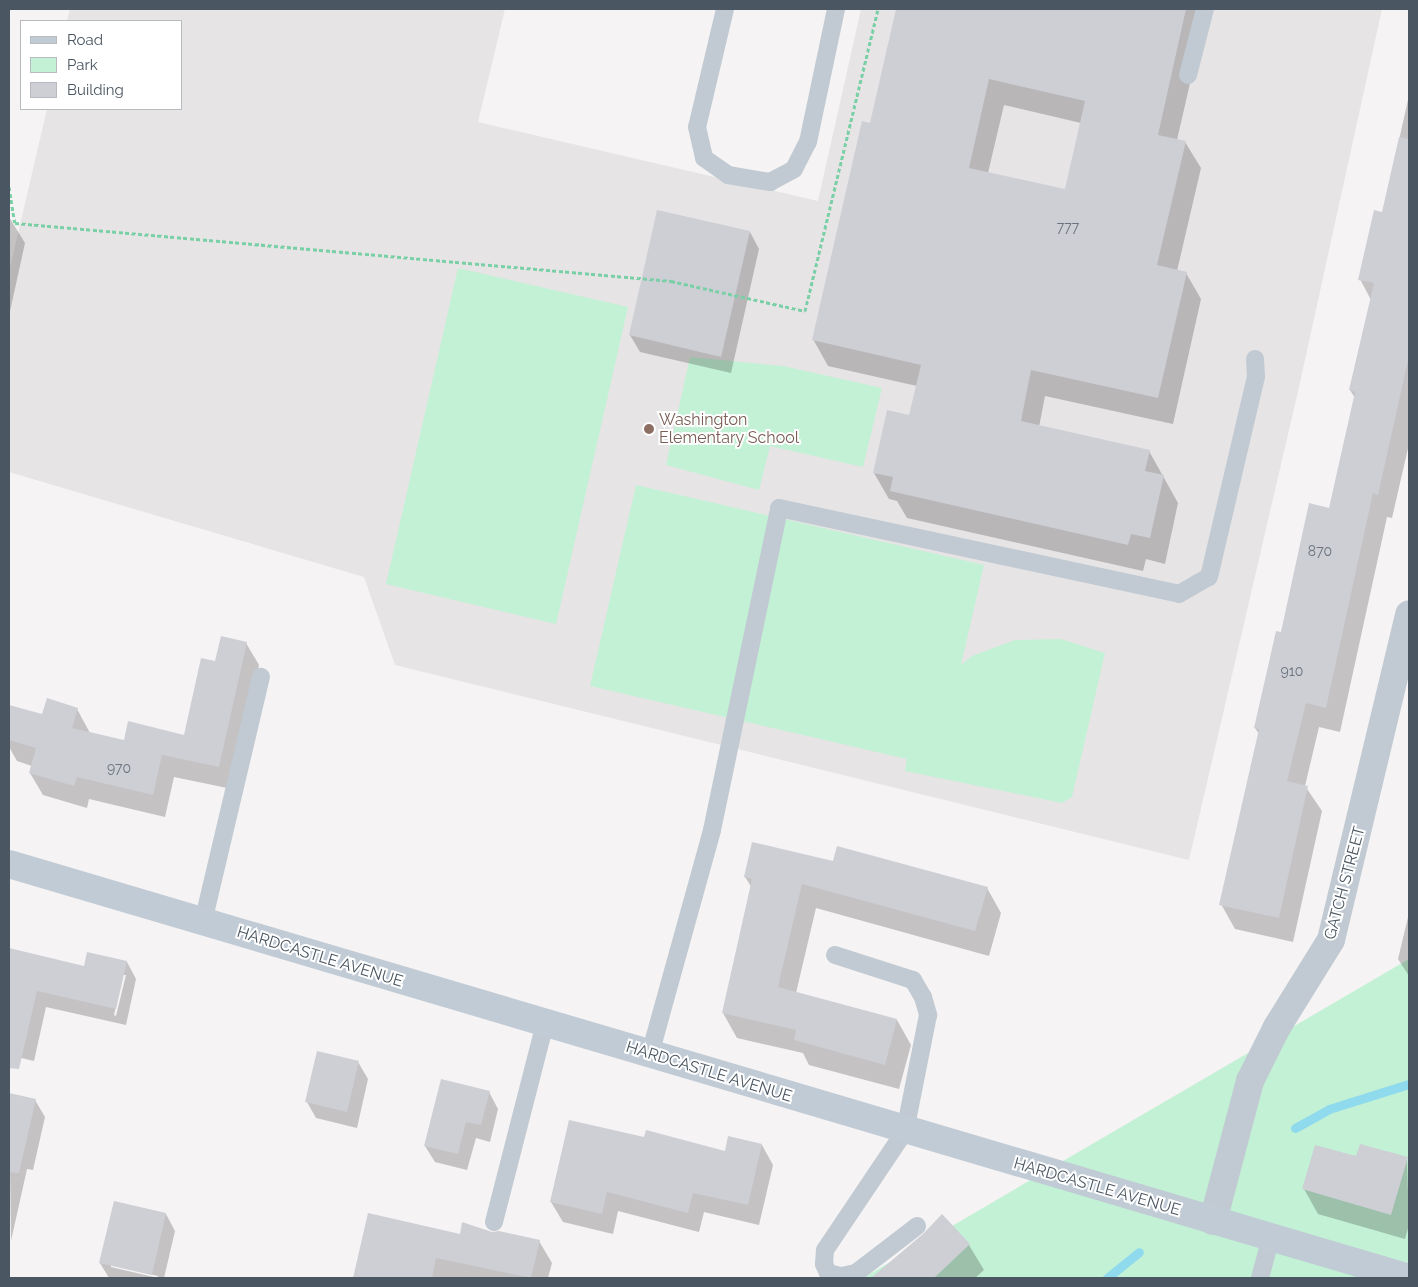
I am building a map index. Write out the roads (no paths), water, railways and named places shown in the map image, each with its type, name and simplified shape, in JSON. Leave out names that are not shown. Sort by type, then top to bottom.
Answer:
[{"type":"street","name":"GATCH STREET","points":[[1213,1221],[1250,1081],[1263,1052],[1315,969],[1333,933],[1409,614]]},
{"type":"street","name":"HARDCASTLE AVENUE","points":[[9,864],[904,1131],[1409,1278]]},
{"type":"lane","points":[[725,9],[696,127],[704,158],[728,175],[770,182],[794,169],[808,142],[836,9]]},
{"type":"lane","points":[[1188,75],[1205,9]]},
{"type":"lane","points":[[650,1054],[712,830],[779,508],[1179,594],[1209,577],[1256,377],[1255,359]]},
{"type":"lane","points":[[203,922],[260,677]]},
{"type":"lane","points":[[835,955],[913,980],[923,997],[928,1015],[904,1131],[825,1250],[824,1264],[828,1273],[840,1276],[856,1273],[918,1226]]},
{"type":"lane","points":[[494,1222],[545,1023]]},
{"type":"lane","points":[[1260,1278],[1271,1238]]},
{"type":"waterway","points":[[1295,1128],[1329,1109],[1409,1084]]},
{"type":"waterway","points":[[1107,1278],[1139,1252]]},
{"type":"place","name":"Washington Elementary School","points":[[649,429]]}]
